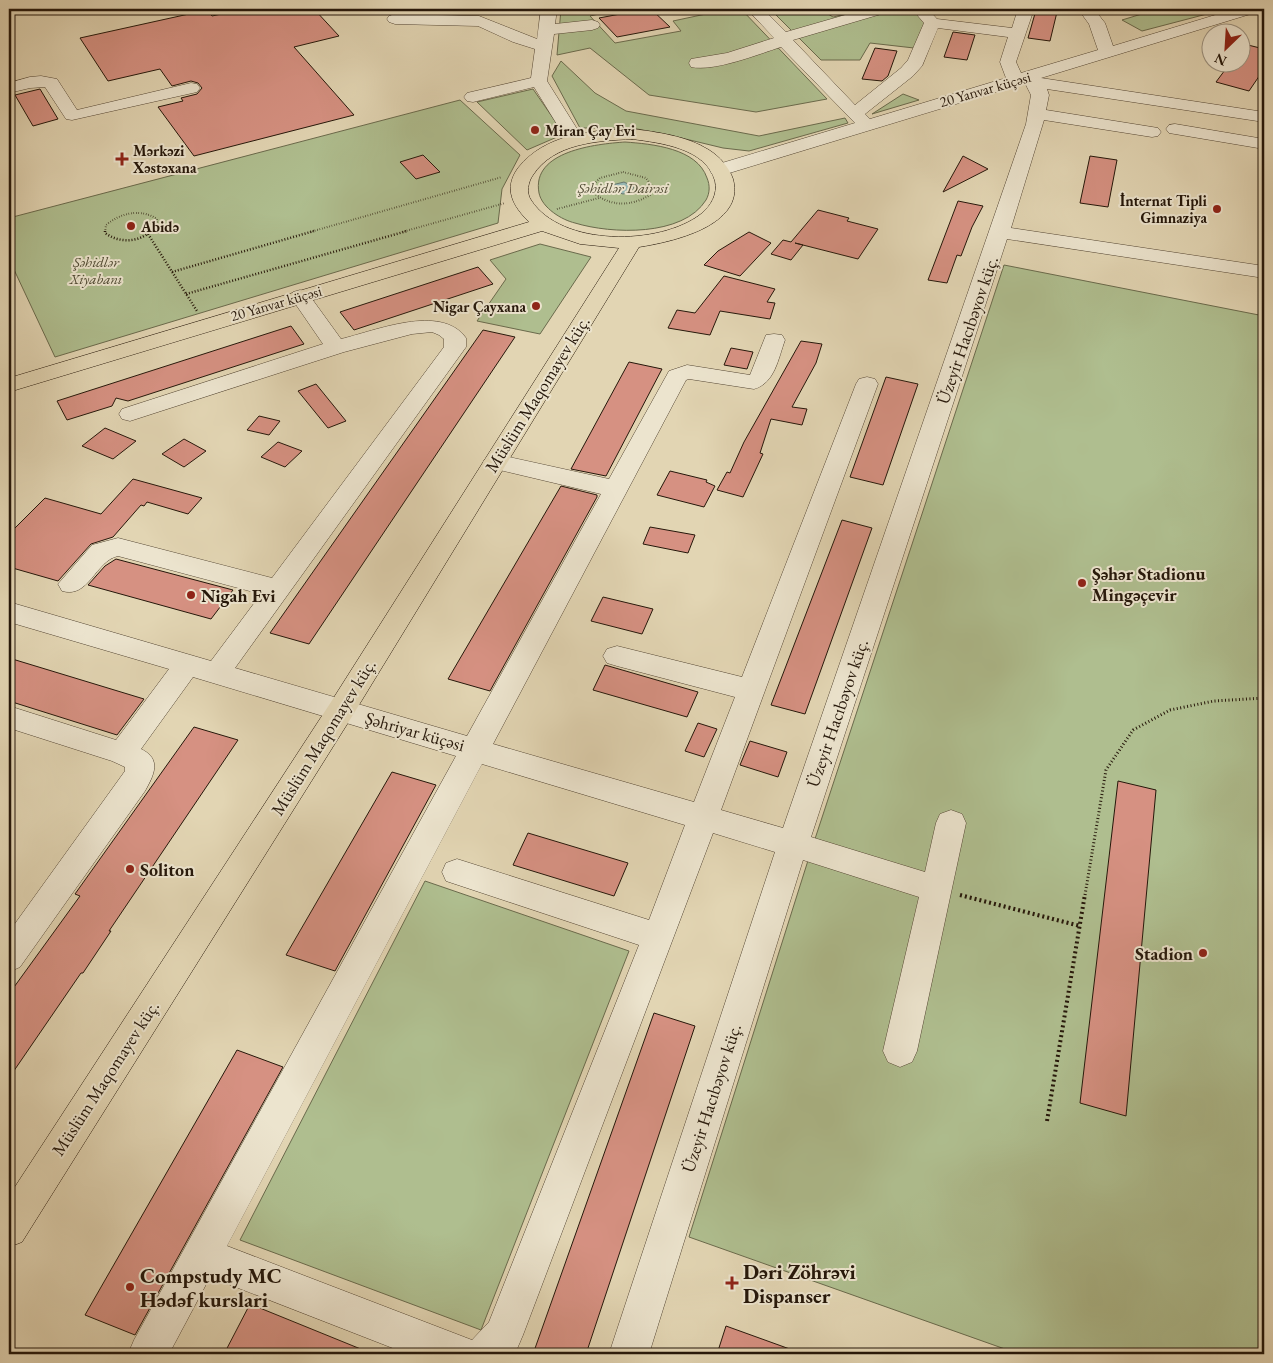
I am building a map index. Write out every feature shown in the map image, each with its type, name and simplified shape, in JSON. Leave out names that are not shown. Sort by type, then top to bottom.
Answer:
[{"type":"main road","points":[[632,134],[669,140],[700,152],[719,170],[724,180],[725,191],[722,201],[715,211],[704,221],[672,235],[632,242],[584,238],[558,231],[533,216],[520,199],[519,181],[529,164],[549,150],[575,140],[607,135],[632,134]]},
{"type":"main road","name":"20 Yanvar küçəsi","points":[[9,385],[205,324],[544,224]]},
{"type":"main road","name":"Müslüm Maqomayev küç.","points":[[9,1229],[340,710],[632,242]]},
{"type":"street","points":[[549,9],[539,81],[575,140]]},
{"type":"street","points":[[754,9],[785,39],[860,119],[916,62],[932,23]]},
{"type":"street","points":[[698,63],[730,58],[882,9]]},
{"type":"street","points":[[920,9],[932,23],[1017,33]]},
{"type":"street","name":"Üzeyir Hacıbəyov küç.","points":[[628,1354],[793,844],[1000,232],[1036,119],[1040,95],[1038,88],[1008,62],[1026,9]]},
{"type":"street","points":[[1086,9],[1097,23],[1108,53]]},
{"type":"street","name":"20 Yanvar küçəsi","points":[[719,170],[860,119],[1026,79],[1251,9]]},
{"type":"street","points":[[395,19],[493,19],[526,42],[592,25]]},
{"type":"street","points":[[1026,79],[1264,117]]},
{"type":"street","points":[[9,88],[45,80],[51,83],[72,115],[191,88]]},
{"type":"street","points":[[473,97],[539,81]]},
{"type":"street","points":[[1036,119],[1146,136]]},
{"type":"street","points":[[1175,129],[1264,144]]},
{"type":"street","points":[[1000,232],[1264,272]]},
{"type":"street","points":[[300,296],[336,347]]},
{"type":"street","points":[[130,414],[336,347],[412,328],[433,326],[447,330],[455,338],[455,347],[217,673]]},
{"type":"street","points":[[148,1354],[677,376],[687,372],[754,382],[760,378],[774,340]]},
{"type":"street","points":[[486,1354],[504,1335],[658,937],[866,384]]},
{"type":"street","points":[[495,462],[616,489]]},
{"type":"street","points":[[71,584],[101,551],[118,547],[278,589]]},
{"type":"street","name":"Şəhriyar küçəsi","points":[[9,612],[703,817],[937,889]]},
{"type":"street","points":[[617,656],[751,690]]},
{"type":"street","points":[[122,753],[187,665]]},
{"type":"street","points":[[9,717],[122,753],[139,761],[140,770],[135,783],[9,957]]},
{"type":"street","points":[[900,1051],[951,823]]},
{"type":"street","points":[[457,872],[658,937]]},
{"type":"street","points":[[201,1255],[458,1354]]},
{"type":"path","points":[[172,272],[524,172]]},
{"type":"path","points":[[615,173],[639,175],[646,178],[652,186],[652,191],[645,199],[630,203],[613,203],[599,198],[592,190],[593,185],[600,178],[615,173]]},
{"type":"path","points":[[186,294],[520,199]]},
{"type":"path","points":[[128,213],[143,213],[154,216],[158,223],[148,234],[134,239],[119,240],[108,236],[105,229],[106,225],[115,218],[128,213]]},
{"type":"path","points":[[148,234],[205,324]]},
{"type":"path","points":[[1047,1121],[1106,770],[1133,730],[1170,710],[1214,701],[1264,698]]},
{"type":"path","points":[[937,889],[1080,926]]},
{"type":"green space","points":[[561,9],[622,9],[590,16],[615,43],[681,31],[673,21],[720,11],[719,9],[741,9],[827,99],[756,112],[649,95],[590,48],[557,55]]},
{"type":"green space","points":[[803,9],[820,9],[833,17],[870,9],[911,9],[928,24],[914,48],[870,43],[860,60],[821,60],[776,15]]},
{"type":"green space","points":[[1158,9],[1226,9],[1142,31],[1122,20]]},
{"type":"green space","points":[[561,61],[595,93],[626,111],[759,136],[845,118],[848,123],[749,151],[723,148],[632,128],[580,128],[552,76]]},
{"type":"green space","points":[[533,89],[564,134],[527,150],[477,102]]},
{"type":"green space","points":[[903,94],[919,100],[872,114]]},
{"type":"green space","name":"Şəhidlər Xiyabanı","points":[[460,100],[520,155],[502,189],[498,223],[55,357],[9,259],[9,218]]},
{"type":"green space","name":"Şəhidlər Dairəsi","points":[[625,142],[660,146],[684,154],[694,160],[702,168],[708,181],[709,192],[706,200],[695,212],[681,221],[645,230],[590,227],[559,216],[544,204],[539,193],[539,179],[545,168],[555,159],[568,152],[583,148]]},
{"type":"green space","points":[[540,244],[591,257],[540,334],[477,321],[506,279],[490,260]]},
{"type":"green space","name":"Şəhər Stadionu Mingəçevir","points":[[1004,265],[1264,316],[1264,1354],[1019,1354],[689,1237],[811,851]]},
{"type":"green space","points":[[425,881],[629,951],[481,1330],[240,1240]]},
{"type":"water","points":[[624,182],[634,187],[631,192],[623,194],[611,190],[612,185]]},
{"type":"building","points":[[244,9],[314,9],[339,36],[294,47],[354,115],[194,156],[158,107],[183,101],[181,98],[197,94],[202,88],[198,83],[191,81],[172,86],[160,69],[108,81],[80,38],[207,10],[212,16]]},
{"type":"building","points":[[651,9],[670,27],[617,37],[599,18]]},
{"type":"building","points":[[1036,10],[1057,12],[1050,41],[1028,38]]},
{"type":"building","points":[[953,32],[975,35],[967,60],[944,57]]},
{"type":"building","points":[[1250,46],[1264,49],[1264,69],[1249,91],[1216,82],[1224,72],[1250,72]]},
{"type":"building","points":[[875,48],[897,51],[888,76],[882,81],[862,79]]},
{"type":"building","points":[[40,89],[58,119],[33,126],[15,95]]},
{"type":"building","points":[[423,155],[440,172],[416,179],[400,162]]},
{"type":"building","points":[[963,156],[988,169],[943,192]]},
{"type":"building","points":[[1090,156],[1117,160],[1108,207],[1080,203]]},
{"type":"building","points":[[958,201],[983,206],[972,227],[961,256],[957,255],[947,283],[928,280]]},
{"type":"building","points":[[818,210],[849,218],[847,221],[878,229],[858,259],[803,245],[791,260],[771,254],[783,240],[791,242]]},
{"type":"building","points":[[749,232],[771,243],[740,276],[704,265],[718,251]]},
{"type":"building","points":[[478,267],[493,284],[354,330],[340,312]]},
{"type":"building","points":[[724,276],[775,289],[767,302],[775,303],[770,319],[720,311],[710,335],[668,328],[677,310],[695,313]]},
{"type":"building","points":[[291,326],[304,344],[128,401],[116,398],[112,406],[67,420],[57,401]]},
{"type":"building","points":[[483,330],[515,337],[309,644],[270,633]]},
{"type":"building","points":[[801,341],[822,344],[816,363],[792,407],[807,409],[802,425],[771,419],[760,453],[763,454],[743,497],[717,490],[727,472],[730,473],[744,442]]},
{"type":"building","points":[[731,348],[753,352],[747,369],[724,365]]},
{"type":"building","points":[[629,362],[662,369],[606,476],[571,469]]},
{"type":"building","points":[[886,377],[918,384],[883,485],[850,477]]},
{"type":"building","points":[[316,384],[346,421],[328,428],[298,391]]},
{"type":"building","points":[[259,416],[280,421],[269,435],[247,430]]},
{"type":"building","points":[[105,428],[136,441],[113,459],[82,446]]},
{"type":"building","points":[[184,439],[206,451],[184,467],[162,454]]},
{"type":"building","points":[[278,442],[302,451],[285,467],[261,457]]},
{"type":"building","points":[[670,471],[707,480],[706,482],[715,486],[704,507],[657,495]]},
{"type":"building","points":[[133,479],[202,498],[188,514],[147,502],[144,506],[141,505],[113,537],[91,544],[58,581],[9,567],[9,527],[15,528],[45,498],[101,514]]},
{"type":"building","points":[[561,486],[597,495],[597,497],[490,691],[448,679]]},
{"type":"building","points":[[842,520],[872,528],[805,714],[771,705]]},
{"type":"building","points":[[650,527],[695,535],[688,553],[643,544]]},
{"type":"building","points":[[116,559],[233,590],[211,619],[88,585],[105,566]]},
{"type":"building","points":[[603,597],[653,609],[642,634],[591,621]]},
{"type":"building","points":[[9,658],[144,699],[117,735],[9,701]]},
{"type":"building","points":[[605,665],[698,692],[687,717],[593,690]]},
{"type":"building","points":[[698,723],[717,729],[704,757],[685,751]]},
{"type":"building","points":[[194,727],[238,740],[109,931],[111,931],[83,973],[81,973],[9,1078],[9,994],[80,896],[75,894]]},
{"type":"building","points":[[750,741],[787,752],[778,777],[740,765]]},
{"type":"building","points":[[392,772],[436,785],[335,971],[286,955]]},
{"type":"building","points":[[1118,781],[1156,790],[1126,1116],[1080,1103]]},
{"type":"building","points":[[528,833],[628,863],[614,896],[513,865]]},
{"type":"building","points":[[654,1013],[695,1026],[586,1354],[533,1354]]},
{"type":"building","points":[[237,1050],[283,1067],[135,1335],[85,1315]]},
{"type":"building","points":[[250,1304],[373,1354],[224,1354]]},
{"type":"building","name":"Dəri Zöhrəvi Dispanser","points":[[726,1326],[798,1352],[797,1354],[717,1354]]},
{"type":"place","name":"Miran Çay Evi","points":[[535,130]]},
{"type":"place","name":"Mərkəzi Xəstəxana","points":[[122,159]]},
{"type":"place","name":"İnternat Tipli Gimnaziya","points":[[1217,209]]},
{"type":"place","name":"Abidə","points":[[131,226]]},
{"type":"place","name":"Nigar Çayxana","points":[[536,306]]},
{"type":"place","name":"Şəhər Stadionu Mingəçevir","points":[[1082,583]]},
{"type":"place","name":"Nigah Evi","points":[[191,595]]},
{"type":"place","name":"Soliton","points":[[130,869]]},
{"type":"place","name":"Stadion","points":[[1203,953]]},
{"type":"place","name":"Dəri Zöhrəvi Dispanser","points":[[732,1283]]},
{"type":"place","name":"Compstudy MC Hədəf kurslari","points":[[130,1287]]}]
